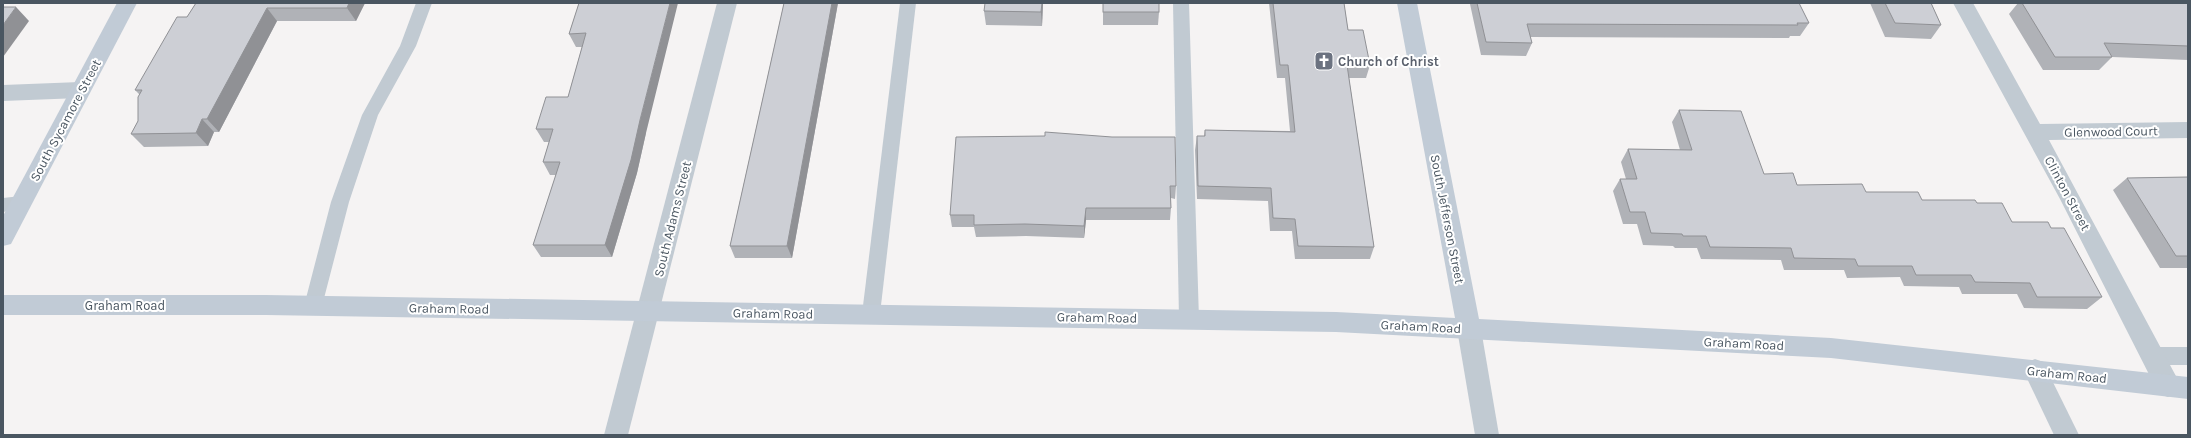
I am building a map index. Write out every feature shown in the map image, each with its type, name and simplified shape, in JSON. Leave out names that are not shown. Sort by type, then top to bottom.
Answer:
[{"type":"main road","name":"South Sycamore Street","points":[[3,237],[12,204],[80,90],[127,3]]},
{"type":"main road","name":"South Jefferson Street","points":[[1407,3],[1469,329]]},
{"type":"main road","name":"Graham Road","points":[[3,305],[312,306],[1336,322],[1831,348],[2178,387]]},
{"type":"street","name":"South Adams Street","points":[[616,435],[727,3]]},
{"type":"street","name":"Clinton Street","points":[[1963,3],[2034,132],[2153,356],[2178,387]]},
{"type":"street","points":[[3,93],[80,90]]},
{"type":"street","name":"Glenwood Court","points":[[2034,132],[2188,130]]},
{"type":"street","name":"South Jefferson Street","points":[[1469,329],[1487,435]]},
{"type":"street","points":[[2035,370],[2067,435]]},
{"type":"lane","points":[[312,306],[340,202],[370,115],[408,46],[424,3]]},
{"type":"lane","points":[[871,314],[908,3]]},
{"type":"lane","points":[[1182,3],[1186,90],[1185,224],[1189,319]]},
{"type":"lane","points":[[2153,356],[2188,356]]},
{"type":"building","points":[[196,3],[349,3],[347,8],[267,8],[207,119],[202,119],[196,133],[131,134],[138,121],[138,97],[142,90],[135,90],[177,17],[187,17]]},
{"type":"building","points":[[579,3],[670,3],[631,160],[605,245],[533,245],[560,162],[543,162],[553,129],[536,129],[546,97],[568,97],[586,33],[569,34]]},
{"type":"building","points":[[784,3],[832,3],[787,246],[730,246]]},
{"type":"building","points":[[985,3],[1042,3],[1041,12],[984,11]]},
{"type":"building","points":[[1103,3],[1159,3],[1159,12],[1103,12]]},
{"type":"building","points":[[1273,3],[1344,3],[1348,30],[1363,30],[1370,65],[1347,65],[1374,247],[1298,246],[1295,219],[1273,218],[1271,188],[1198,186],[1197,136],[1205,136],[1205,130],[1295,132],[1288,65],[1280,65]]},
{"type":"building","points":[[1477,3],[1799,3],[1809,23],[1797,23],[1798,25],[1527,24],[1532,43],[1486,42]]},
{"type":"building","points":[[1885,3],[1931,3],[1941,25],[1895,23]]},
{"type":"building","points":[[2022,3],[2188,3],[2188,46],[2104,43],[2112,57],[2055,57]]},
{"type":"building","points":[[3,7],[16,7],[3,25]]},
{"type":"building","points":[[1679,110],[1741,111],[1764,174],[1793,173],[1797,185],[1862,184],[1866,192],[1918,192],[1922,200],[1975,200],[1977,203],[2002,203],[2012,222],[2048,222],[2051,228],[2064,228],[2102,297],[2037,297],[2030,283],[1975,282],[1971,275],[1916,275],[1912,266],[1858,266],[1855,259],[1794,258],[1791,248],[1710,247],[1706,236],[1683,236],[1682,234],[1651,233],[1645,212],[1630,212],[1620,179],[1637,179],[1628,149],[1692,150]]},
{"type":"building","points":[[1045,132],[1112,137],[1175,137],[1176,186],[1170,186],[1171,208],[1086,208],[1084,226],[1025,224],[974,225],[974,215],[950,215],[956,137],[1045,136]]},
{"type":"building","points":[[2188,177],[2188,256],[2176,256],[2127,178]]},
{"type":"place","name":"Church of Christ","points":[[1324,61]]}]
